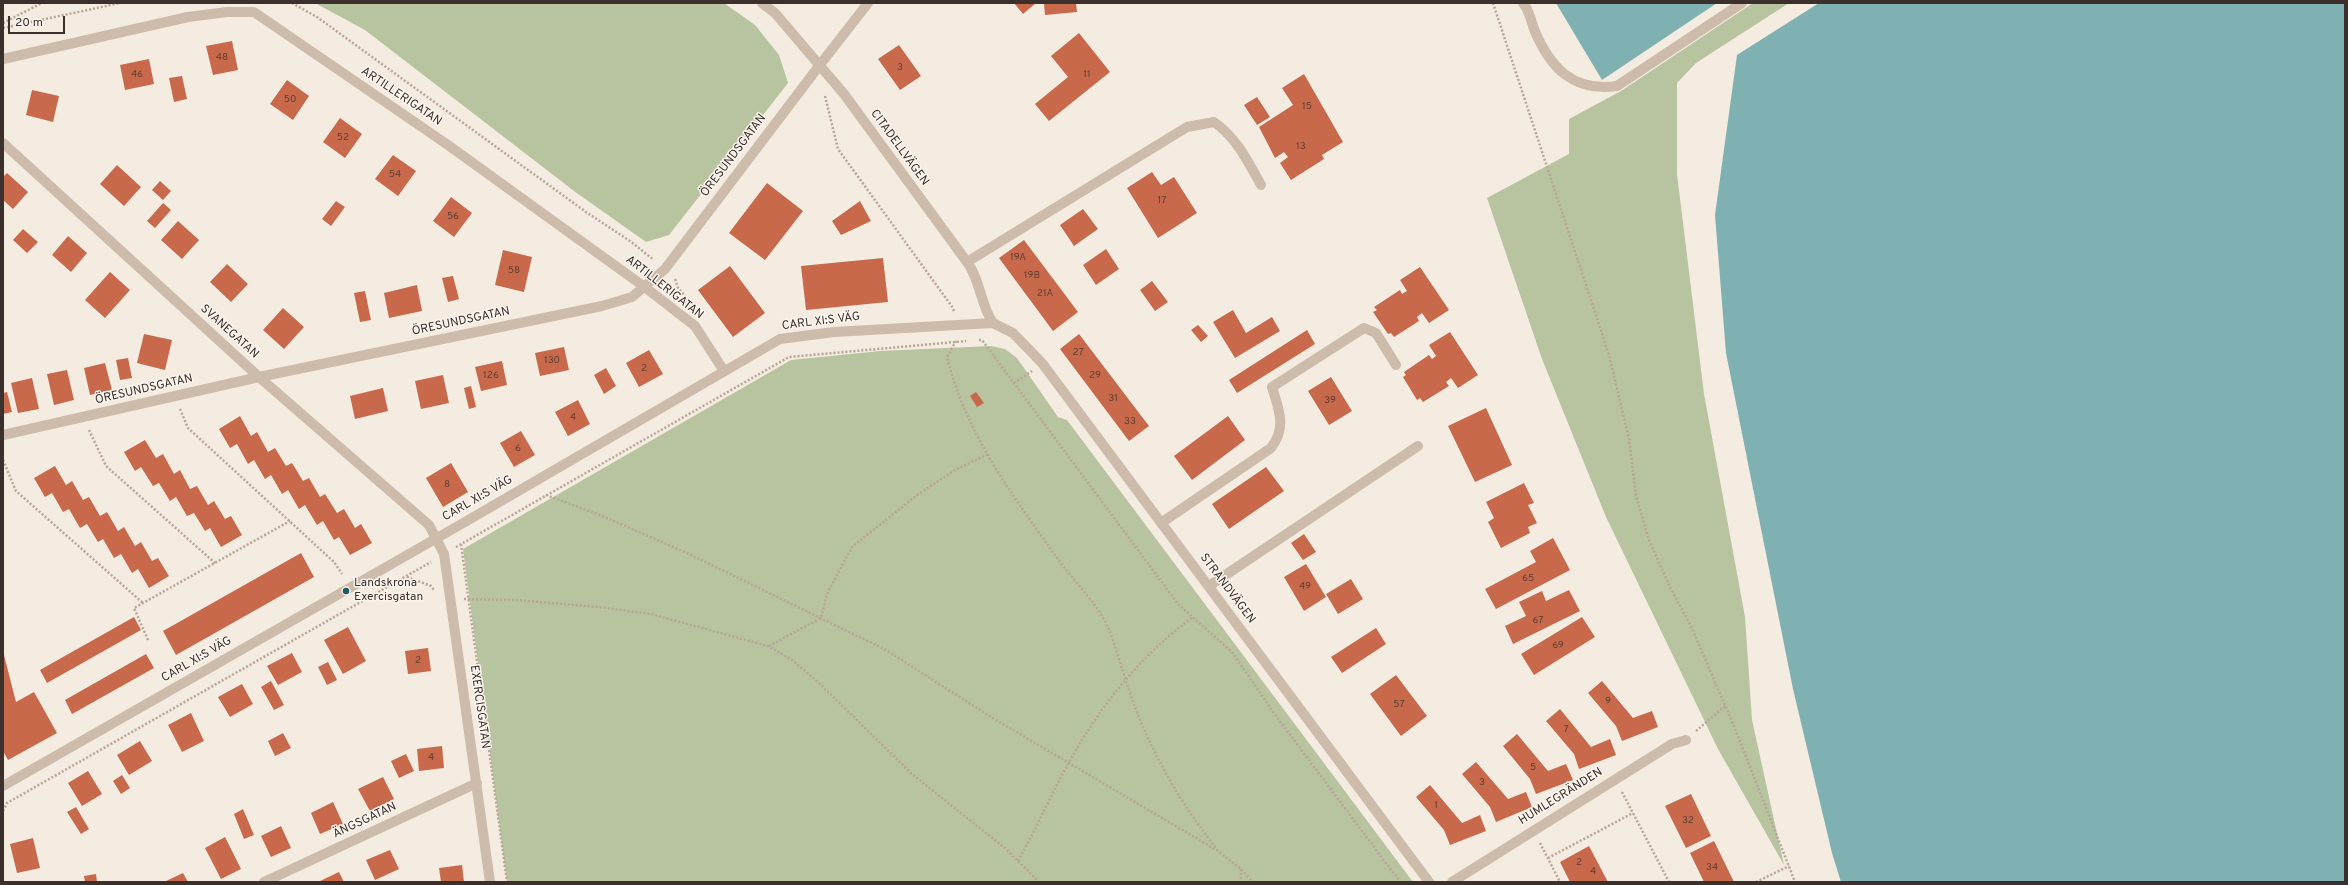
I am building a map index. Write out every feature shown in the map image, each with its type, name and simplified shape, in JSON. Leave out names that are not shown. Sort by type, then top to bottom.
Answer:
[{"type":"street","name":"CITADELLVÄGEN","points":[[762,3],[775,12],[844,94],[975,273],[986,312],[993,323]]},
{"type":"street","name":"ÖRESUNDSGATAN","points":[[3,435],[259,377],[602,306],[632,297],[646,288],[665,269],[868,3]]},
{"type":"street","points":[[1523,3],[1549,59],[1564,75],[1588,87],[1617,86],[1742,3]]},
{"type":"street","name":"ARTILLERIGATAN","points":[[3,59],[188,17],[227,12],[254,12],[448,145],[646,288],[695,326],[724,371]]},
{"type":"street","points":[[967,262],[1187,127],[1214,122],[1227,131],[1240,149],[1262,186]]},
{"type":"street","name":"SVANEGATAN","points":[[3,143],[259,377],[425,522],[436,538]]},
{"type":"street","name":"STRANDVÄGEN","points":[[993,323],[1013,333],[1042,363],[1429,882]]},
{"type":"street","name":"CARL XI:S VÄG","points":[[3,786],[780,339],[882,328],[993,323]]},
{"type":"street","points":[[1161,523],[1270,448],[1279,438],[1281,425],[1272,387],[1364,328],[1376,333],[1396,365]]},
{"type":"street","points":[[1209,586],[1418,446]]},
{"type":"street","name":"EXERCISGATAN","points":[[436,538],[444,554],[490,882]]},
{"type":"street","name":"HUMLEGRÄNDEN","points":[[1452,882],[1672,744],[1686,740]]},
{"type":"street","name":"ÄNGSGATAN","points":[[264,882],[477,783]]},
{"type":"path","points":[[3,22],[42,3]]},
{"type":"path","points":[[3,28],[120,3]]},
{"type":"path","points":[[292,3],[317,17],[586,212],[630,241],[665,269]]},
{"type":"path","points":[[1493,3],[1610,355],[1629,439],[1636,496],[1648,540],[1691,626],[1725,706],[1795,882]]},
{"type":"path","points":[[819,66],[838,149],[953,308]]},
{"type":"path","points":[[982,340],[1178,604],[1232,652],[1276,716],[1400,882]]},
{"type":"path","points":[[3,811],[7,803],[789,357],[956,342],[947,356],[953,379],[971,424],[988,454],[1060,561],[1108,627],[1124,678],[1151,747],[1188,813],[1218,851]]},
{"type":"path","points":[[1014,383],[1042,363]]},
{"type":"path","points":[[175,396],[188,428],[334,562],[342,574]]},
{"type":"path","points":[[83,417],[106,466],[214,563]]},
{"type":"path","points":[[822,618],[827,594],[852,547],[917,495],[955,470],[988,454]]},
{"type":"path","points":[[3,460],[16,490],[143,603]]},
{"type":"path","points":[[546,495],[600,515],[687,553],[886,650],[1068,763],[1218,851],[1241,869],[1253,882]]},
{"type":"path","points":[[148,640],[134,608],[290,521]]},
{"type":"path","points":[[461,544],[470,599],[507,882]]},
{"type":"path","points":[[451,599],[516,600],[598,607],[651,614],[768,646],[798,664],[912,774],[1006,849],[1039,882]]},
{"type":"path","points":[[1018,861],[1068,763],[1124,678],[1163,639],[1192,616]]},
{"type":"path","points":[[768,646],[822,618]]},
{"type":"path","points":[[1686,740],[1725,706]]},
{"type":"path","points":[[1616,779],[1668,882]]},
{"type":"path","points":[[1548,858],[1633,813]]},
{"type":"path","points":[[1533,830],[1560,882]]},
{"type":"path","points":[[1756,882],[1789,866]]},
{"type":"path","points":[[1241,869],[1241,882]]},
{"type":"green space","points":[[315,3],[724,3],[755,25],[779,55],[788,83],[669,235],[646,242],[574,191],[365,30]]},
{"type":"green space","points":[[1753,3],[1789,3],[1696,63],[1677,83],[1677,174],[1704,394],[1745,617],[1752,720],[1784,865],[1718,749],[1606,517],[1542,359],[1487,198],[1569,154],[1569,119],[1621,91]]},
{"type":"green space","points":[[991,346],[1005,349],[1017,358],[1058,417],[1067,420],[1413,882],[507,882],[463,549],[791,360],[880,351]]},
{"type":"water","points":[[1556,3],[1717,3],[1602,80]]},
{"type":"water","points":[[1819,3],[2345,3],[2345,882],[1841,882],[1832,853],[1793,689],[1726,353],[1715,215],[1737,55]]},
{"type":"building","points":[[1014,3],[1036,3],[1023,14]]},
{"type":"building","points":[[1044,3],[1076,3],[1077,12],[1045,15]]},
{"type":"building","points":[[1079,33],[1110,72],[1049,121],[1035,104],[1068,77],[1051,56]]},
{"type":"building","points":[[232,41],[238,70],[213,75],[206,46]]},
{"type":"building","points":[[899,45],[921,76],[900,90],[878,59]]},
{"type":"building","points":[[149,59],[154,84],[125,90],[120,65]]},
{"type":"building","points":[[1304,74],[1343,142],[1322,155],[1324,159],[1291,180],[1280,163],[1288,157],[1284,152],[1275,158],[1259,127],[1293,105],[1282,88]]},
{"type":"building","points":[[182,76],[187,99],[174,102],[169,78]]},
{"type":"building","points":[[287,80],[309,96],[293,120],[270,104]]},
{"type":"building","points":[[32,90],[59,96],[53,122],[26,115]]},
{"type":"building","points":[[1257,97],[1270,117],[1257,125],[1244,105]]},
{"type":"building","points":[[340,118],[362,134],[345,158],[323,142]]},
{"type":"building","points":[[393,155],[416,171],[398,196],[375,179]]},
{"type":"building","points":[[117,165],[141,187],[124,206],[100,184]]},
{"type":"building","points":[[1152,172],[1161,185],[1174,177],[1197,213],[1158,238],[1127,188]]},
{"type":"building","points":[[7,173],[28,192],[13,209],[3,200],[3,177]]},
{"type":"building","points":[[160,181],[171,191],[163,200],[152,190]]},
{"type":"building","points":[[767,183],[803,211],[765,260],[729,233]]},
{"type":"building","points":[[451,197],[472,213],[454,237],[433,221]]},
{"type":"building","points":[[336,201],[345,207],[331,226],[322,219]]},
{"type":"building","points":[[860,201],[871,221],[841,235],[832,221]]},
{"type":"building","points":[[163,203],[171,210],[155,228],[147,221]]},
{"type":"building","points":[[1083,209],[1098,229],[1074,246],[1060,225]]},
{"type":"building","points":[[178,221],[199,240],[182,259],[161,240]]},
{"type":"building","points":[[23,229],[38,242],[27,253],[13,240]]},
{"type":"building","points":[[68,236],[87,253],[71,272],[52,255]]},
{"type":"building","points":[[1024,240],[1078,312],[1053,331],[999,258]]},
{"type":"building","points":[[1106,249],[1119,269],[1096,285],[1083,265]]},
{"type":"building","points":[[503,250],[532,257],[524,292],[495,285]]},
{"type":"building","points":[[883,258],[888,302],[806,310],[801,266]]},
{"type":"building","points":[[227,264],[248,284],[231,302],[210,282]]},
{"type":"building","points":[[730,266],[765,313],[733,337],[698,290]]},
{"type":"building","points":[[1420,267],[1449,310],[1429,323],[1422,313],[1417,317],[1419,321],[1394,337],[1391,333],[1388,334],[1373,312],[1377,310],[1374,307],[1400,290],[1402,294],[1407,291],[1400,280]]},
{"type":"building","points":[[110,272],[130,290],[105,318],[85,300]]},
{"type":"building","points":[[453,276],[459,299],[448,302],[442,278]]},
{"type":"building","points":[[1152,281],[1168,302],[1155,311],[1140,290]]},
{"type":"building","points":[[417,285],[422,311],[389,318],[384,293]]},
{"type":"building","points":[[365,291],[371,320],[360,322],[354,293]]},
{"type":"building","points":[[283,308],[304,327],[284,349],[263,330]]},
{"type":"building","points":[[1233,310],[1246,333],[1272,317],[1280,331],[1235,358],[1213,322]]},
{"type":"building","points":[[1198,325],[1208,336],[1201,342],[1191,330]]},
{"type":"building","points":[[1307,330],[1315,344],[1237,393],[1229,380]]},
{"type":"building","points":[[1450,332],[1478,375],[1458,388],[1451,378],[1446,382],[1449,386],[1423,402],[1420,398],[1417,400],[1403,377],[1406,375],[1404,372],[1429,355],[1432,359],[1436,356],[1429,345]]},
{"type":"building","points":[[144,334],[172,340],[165,370],[137,363]]},
{"type":"building","points":[[1079,334],[1149,426],[1129,441],[1060,349]]},
{"type":"building","points":[[564,347],[569,370],[540,376],[535,353]]},
{"type":"building","points":[[649,350],[663,374],[639,387],[626,363]]},
{"type":"building","points":[[128,358],[132,378],[120,380],[116,360]]},
{"type":"building","points":[[502,361],[507,385],[481,391],[475,367]]},
{"type":"building","points":[[105,363],[112,390],[90,395],[84,368]]},
{"type":"building","points":[[606,368],[616,386],[604,394],[594,375]]},
{"type":"building","points":[[67,370],[74,400],[54,405],[47,374]]},
{"type":"building","points":[[443,375],[449,403],[421,409],[415,381]]},
{"type":"building","points":[[1331,377],[1352,411],[1329,425],[1308,391]]},
{"type":"building","points":[[32,378],[39,409],[18,413],[11,383]]},
{"type":"building","points":[[471,386],[476,407],[469,409],[464,388]]},
{"type":"building","points":[[383,388],[388,411],[355,419],[350,396]]},
{"type":"building","points":[[7,392],[12,412],[3,414],[3,393]]},
{"type":"building","points":[[976,392],[984,403],[977,407],[970,396]]},
{"type":"building","points":[[578,400],[590,424],[568,436],[555,412]]},
{"type":"building","points":[[1486,408],[1512,465],[1475,482],[1448,426]]},
{"type":"building","points":[[240,416],[251,436],[257,432],[268,452],[275,448],[286,466],[292,463],[303,481],[309,478],[320,497],[325,494],[337,513],[344,509],[355,528],[361,524],[372,543],[350,555],[339,537],[334,540],[323,521],[317,525],[305,505],[299,509],[288,490],[282,494],[271,475],[265,479],[254,460],[248,464],[237,444],[230,448],[219,429]]},
{"type":"building","points":[[1228,416],[1245,440],[1192,480],[1174,456]]},
{"type":"building","points":[[521,431],[535,455],[514,467],[500,443]]},
{"type":"building","points":[[145,440],[156,458],[163,454],[174,474],[180,470],[190,489],[197,486],[208,505],[214,501],[225,519],[231,516],[242,535],[221,547],[210,528],[205,531],[194,513],[187,516],[176,497],[170,501],[159,483],[153,486],[141,467],[135,471],[124,452]]},
{"type":"building","points":[[451,463],[468,492],[443,507],[426,478]]},
{"type":"building","points":[[55,466],[66,485],[72,481],[83,500],[89,497],[100,516],[107,512],[118,531],[124,527],[135,546],[141,542],[152,561],[158,558],[169,576],[149,588],[138,569],[132,573],[121,554],[114,558],[103,539],[98,542],[87,524],[80,528],[69,509],[63,512],[52,493],[45,497],[34,478]]},
{"type":"building","points":[[1266,467],[1284,491],[1229,529],[1212,504]]},
{"type":"building","points":[[1524,483],[1534,503],[1528,505],[1537,523],[1528,527],[1530,533],[1501,548],[1488,522],[1494,518],[1486,502]]},
{"type":"building","points":[[1304,534],[1316,552],[1303,560],[1291,543]]},
{"type":"building","points":[[1553,538],[1570,570],[1496,609],[1485,589],[1536,562],[1530,551]]},
{"type":"building","points":[[301,553],[314,577],[176,655],[163,631]]},
{"type":"building","points":[[1306,564],[1326,597],[1304,611],[1284,577]]},
{"type":"building","points":[[1351,579],[1363,599],[1338,614],[1326,594]]},
{"type":"building","points":[[1569,590],[1580,611],[1513,644],[1505,626],[1526,616],[1519,602],[1542,591],[1546,601]]},
{"type":"building","points":[[134,617],[141,630],[47,683],[40,670]]},
{"type":"building","points":[[1582,617],[1595,637],[1534,675],[1521,654]]},
{"type":"building","points":[[348,627],[366,661],[343,674],[324,640]]},
{"type":"building","points":[[1376,628],[1386,644],[1342,673],[1331,657]]},
{"type":"building","points":[[428,648],[431,671],[408,674],[405,651]]},
{"type":"building","points":[[292,653],[302,672],[278,685],[267,666]]},
{"type":"building","points":[[146,654],[154,668],[72,714],[65,700]]},
{"type":"building","points":[[4,655],[16,702],[34,692],[57,733],[8,760],[3,751]]},
{"type":"building","points":[[328,662],[337,680],[327,685],[318,667]]},
{"type":"building","points":[[1396,675],[1427,716],[1401,736],[1370,694]]},
{"type":"building","points":[[271,681],[284,705],[274,710],[261,687]]},
{"type":"building","points":[[1602,681],[1633,718],[1652,711],[1658,727],[1622,741],[1616,726],[1588,693]]},
{"type":"building","points":[[242,684],[253,704],[230,717],[218,697]]},
{"type":"building","points":[[1560,709],[1591,747],[1610,739],[1616,755],[1579,769],[1574,754],[1546,721]]},
{"type":"building","points":[[191,713],[204,741],[182,752],[168,725]]},
{"type":"building","points":[[283,733],[291,748],[275,756],[268,741]]},
{"type":"building","points":[[1517,734],[1548,771],[1566,764],[1573,780],[1536,794],[1530,779],[1503,746]]},
{"type":"building","points":[[140,741],[152,761],[129,775],[117,755]]},
{"type":"building","points":[[442,746],[444,768],[419,771],[417,749]]},
{"type":"building","points":[[406,754],[414,771],[399,778],[391,761]]},
{"type":"building","points":[[1476,762],[1508,799],[1526,792],[1532,807],[1496,822],[1490,807],[1462,774]]},
{"type":"building","points":[[88,771],[102,794],[82,806],[68,783]]},
{"type":"building","points":[[122,775],[130,788],[121,794],[113,781]]},
{"type":"building","points":[[383,777],[394,799],[370,811],[358,789]]},
{"type":"building","points":[[1430,785],[1462,823],[1480,815],[1486,831],[1450,845],[1444,830],[1416,797]]},
{"type":"building","points":[[1691,794],[1711,836],[1686,848],[1665,806]]},
{"type":"building","points":[[333,802],[343,824],[320,834],[311,813]]},
{"type":"building","points":[[76,807],[89,829],[81,834],[67,812]]},
{"type":"building","points":[[243,809],[254,835],[244,839],[234,814]]},
{"type":"building","points":[[281,826],[291,848],[271,857],[261,836]]},
{"type":"building","points":[[225,837],[241,869],[221,879],[205,848]]},
{"type":"building","points":[[33,838],[40,868],[17,873],[10,844]]},
{"type":"building","points":[[1714,841],[1734,882],[1704,882],[1690,853]]},
{"type":"building","points":[[1589,846],[1608,882],[1570,882],[1560,862]]},
{"type":"building","points":[[390,850],[399,869],[375,880],[366,860]]},
{"type":"building","points":[[462,865],[464,882],[441,882],[439,868]]},
{"type":"building","points":[[339,872],[344,882],[318,882]]},
{"type":"building","points":[[183,873],[188,882],[164,882]]},
{"type":"building","points":[[96,874],[97,882],[85,882],[84,876]]},
{"type":"place","name":"Landskrona Exercisgatan","points":[[346,591]]}]
